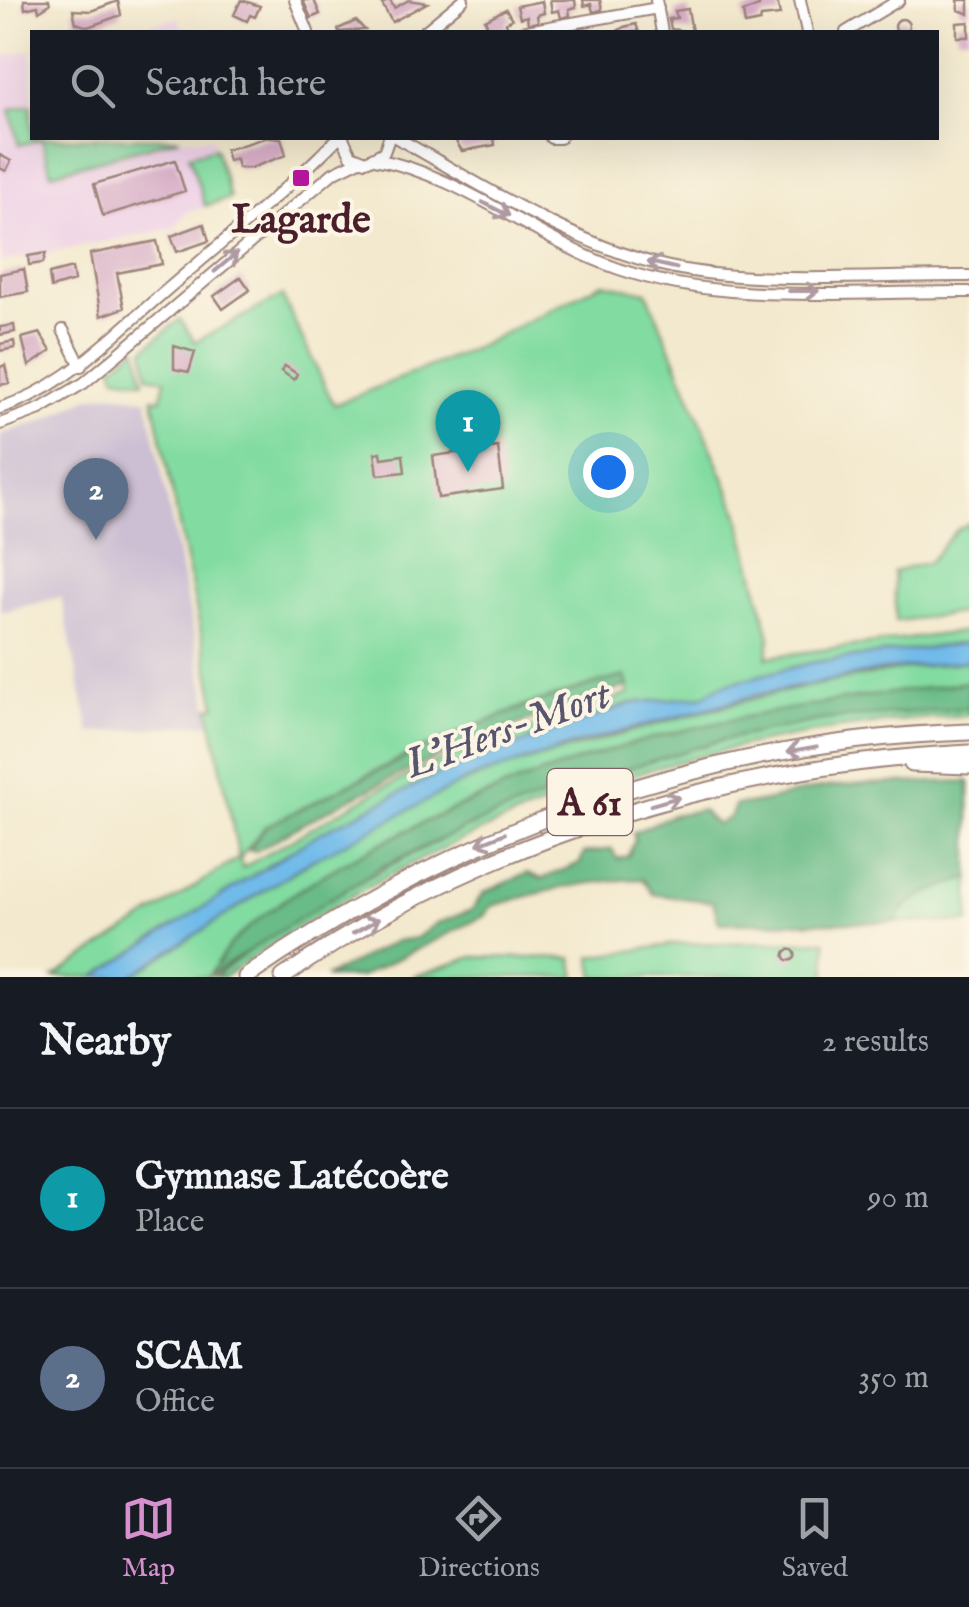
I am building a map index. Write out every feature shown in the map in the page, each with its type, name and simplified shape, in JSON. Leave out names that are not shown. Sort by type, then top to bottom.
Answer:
[{"type":"highway","points":[[861,741],[969,722]]},
{"type":"highway","name":"A 61","points":[[246,977],[413,876],[564,811],[713,767],[861,741],[969,732]]},
{"type":"highway","name":"A 61","points":[[283,977],[436,888],[577,829],[734,784],[883,760],[969,753]]},
{"type":"highway","points":[[883,760],[969,766]]},
{"type":"street","points":[[294,0],[307,30]]},
{"type":"street","points":[[426,30],[463,0]]},
{"type":"street","points":[[800,0],[806,30]]},
{"type":"street","points":[[849,30],[899,0]]},
{"type":"street","points":[[531,30],[657,4],[662,30]]},
{"type":"street","points":[[0,408],[41,392],[81,366],[266,209],[338,140]]},
{"type":"street","points":[[341,140],[347,151],[360,160]]},
{"type":"street","points":[[375,159],[384,152],[388,140]]},
{"type":"street","points":[[401,140],[594,242],[659,265],[725,274],[969,276]]},
{"type":"street","points":[[0,424],[40,410],[84,383],[334,174],[360,160],[375,159],[441,182],[589,258],[656,280],[717,290],[969,292]]},
{"type":"street","points":[[63,330],[81,366]]},
{"type":"shaded area","points":[[179,18],[182,30],[125,30]]},
{"type":"shaded area","points":[[30,50],[30,140],[213,140],[230,198],[184,214],[176,228],[0,262],[0,57]]},
{"type":"shaded area","points":[[111,393],[147,399],[212,723],[90,733],[61,597],[0,612],[0,435],[47,419],[89,397]]},
{"type":"green space","points":[[30,105],[30,140],[38,140],[19,145],[10,110]]},
{"type":"green space","points":[[42,140],[173,140],[51,173]]},
{"type":"green space","points":[[215,148],[230,198],[205,206],[189,155]]},
{"type":"green space","points":[[603,283],[647,292],[738,512],[770,637],[767,657],[969,631],[969,643],[815,662],[721,685],[703,696],[632,703],[442,772],[316,835],[95,977],[54,977],[239,858],[209,708],[216,706],[153,398],[161,399],[165,379],[148,376],[144,349],[180,319],[195,342],[282,296],[334,405],[477,347]],"holes":[[[625,677],[629,694],[452,756],[382,788],[242,868],[240,858],[265,827],[413,752],[524,706]]]},
{"type":"green space","points":[[137,347],[144,381],[116,376],[113,367]]},
{"type":"green space","points":[[969,523],[969,612],[896,621],[894,572],[929,562],[956,530]]},
{"type":"green space","points":[[969,661],[969,682],[711,726],[543,773],[462,805],[384,843],[267,918],[230,950],[208,977],[130,977],[341,844],[414,804],[466,782],[547,755],[755,698],[840,680]]},
{"type":"green space","points":[[625,676],[628,686],[437,758],[346,801],[256,851],[249,850],[265,827],[396,762],[485,722]]},
{"type":"green space","points":[[969,682],[969,708],[821,720],[718,741],[578,784],[474,824],[379,868],[208,977],[235,940],[276,906],[327,873],[385,841],[511,785],[685,730],[862,697]]},
{"type":"green space","points":[[969,708],[969,715],[869,724],[770,740],[673,763],[578,793],[485,829],[395,872],[308,921],[224,977],[214,977],[352,886],[500,813],[577,784],[736,737],[817,721]]},
{"type":"green space","points":[[969,781],[969,878],[916,899],[895,922],[719,923],[713,902],[653,894],[643,879],[604,881],[492,906],[484,916],[360,977],[325,977],[396,941],[417,938],[435,924],[472,910],[483,893],[528,873],[542,879],[580,863],[584,853],[612,849],[617,859],[628,856],[635,840],[633,833],[672,815],[701,810],[717,825],[731,816],[735,805],[815,789]]},
{"type":"green space","points":[[969,878],[969,922],[895,922],[916,899]]},
{"type":"green space","points":[[826,941],[826,977],[595,977],[591,957],[676,944]]},
{"type":"green space","points":[[473,957],[572,958],[576,977],[412,977]]},
{"type":"water","points":[[969,643],[969,661],[884,670],[757,695],[580,743],[469,779],[303,865],[130,977],[95,977],[316,835],[442,772],[632,703],[703,696],[721,685],[815,662]]},
{"type":"building","points":[[24,0],[49,0],[50,4],[39,11],[38,6],[25,9]]},
{"type":"building","points":[[241,0],[260,6],[255,17],[250,15],[247,21],[234,15]]},
{"type":"building","points":[[303,0],[314,0],[320,14],[311,18]]},
{"type":"building","points":[[390,0],[394,8],[409,0],[427,3],[392,22],[382,4]]},
{"type":"building","points":[[550,0],[575,0],[576,7],[569,9],[570,16],[561,18],[559,10],[552,12]]},
{"type":"building","points":[[583,0],[600,0],[602,10],[593,12],[591,4],[584,6]]},
{"type":"building","points":[[758,0],[777,0],[780,15],[761,17],[760,22],[745,25],[743,12],[759,6]]},
{"type":"building","points":[[958,0],[969,0],[969,14],[959,10]]},
{"type":"building","points":[[118,1],[121,15],[88,27],[76,23],[73,10],[91,11]]},
{"type":"building","points":[[542,1],[544,13],[537,15],[538,22],[528,24],[527,16],[520,18],[517,6]]},
{"type":"building","points":[[506,9],[512,19],[506,23],[509,30],[490,30],[485,20]]},
{"type":"building","points":[[688,9],[692,30],[671,29],[669,19],[677,18],[675,11]]},
{"type":"building","points":[[356,21],[365,30],[338,30]]},
{"type":"building","points":[[897,21],[907,21],[907,30],[897,30]]},
{"type":"building","points":[[969,22],[969,37],[957,37],[957,23]]},
{"type":"building","points":[[636,24],[638,30],[619,30]]},
{"type":"building","points":[[258,140],[282,140],[286,155],[251,168],[238,168],[236,159],[228,161],[225,150]]},
{"type":"building","points":[[455,140],[494,140],[495,145],[462,151]]},
{"type":"building","points":[[0,155],[11,161],[6,171],[0,168]]},
{"type":"building","points":[[175,160],[185,191],[103,216],[94,184]]},
{"type":"building","points":[[204,224],[209,241],[177,252],[171,236]]},
{"type":"building","points":[[157,241],[162,264],[117,273],[124,308],[101,316],[90,254]]},
{"type":"building","points":[[46,253],[43,263],[29,265],[28,256]]},
{"type":"building","points":[[72,268],[74,281],[51,288],[49,274]]},
{"type":"building","points":[[24,269],[28,292],[0,297],[0,274]]},
{"type":"building","points":[[241,277],[250,290],[223,309],[214,296]]},
{"type":"building","points":[[14,325],[15,332],[0,335],[0,327]]},
{"type":"building","points":[[40,333],[51,351],[29,366],[22,338]]},
{"type":"building","points":[[14,341],[15,348],[0,351],[0,344]]},
{"type":"building","points":[[174,346],[195,352],[189,372],[174,369]]},
{"type":"building","points":[[5,365],[9,383],[0,385],[0,367]]},
{"type":"building","points":[[285,366],[297,374],[294,380],[281,371]]},
{"type":"building","points":[[470,431],[468,448],[459,449],[452,433]]},
{"type":"building","points":[[498,447],[503,489],[438,498],[433,456]]},
{"type":"building","points":[[381,452],[382,458],[403,455],[405,472],[378,475],[375,453]]},
{"type":"building","points":[[790,949],[796,955],[790,961],[784,955]]},
{"type":"place","name":"Lagarde","points":[[301,178]]},
{"type":"place","name":"Gymnase Latécoère","points":[[468,472]]},
{"type":"place","name":"SCAM","points":[[96,540]]},
{"type":"water label","name":"L'Hers-Mort","points":[[507,727]]}]
